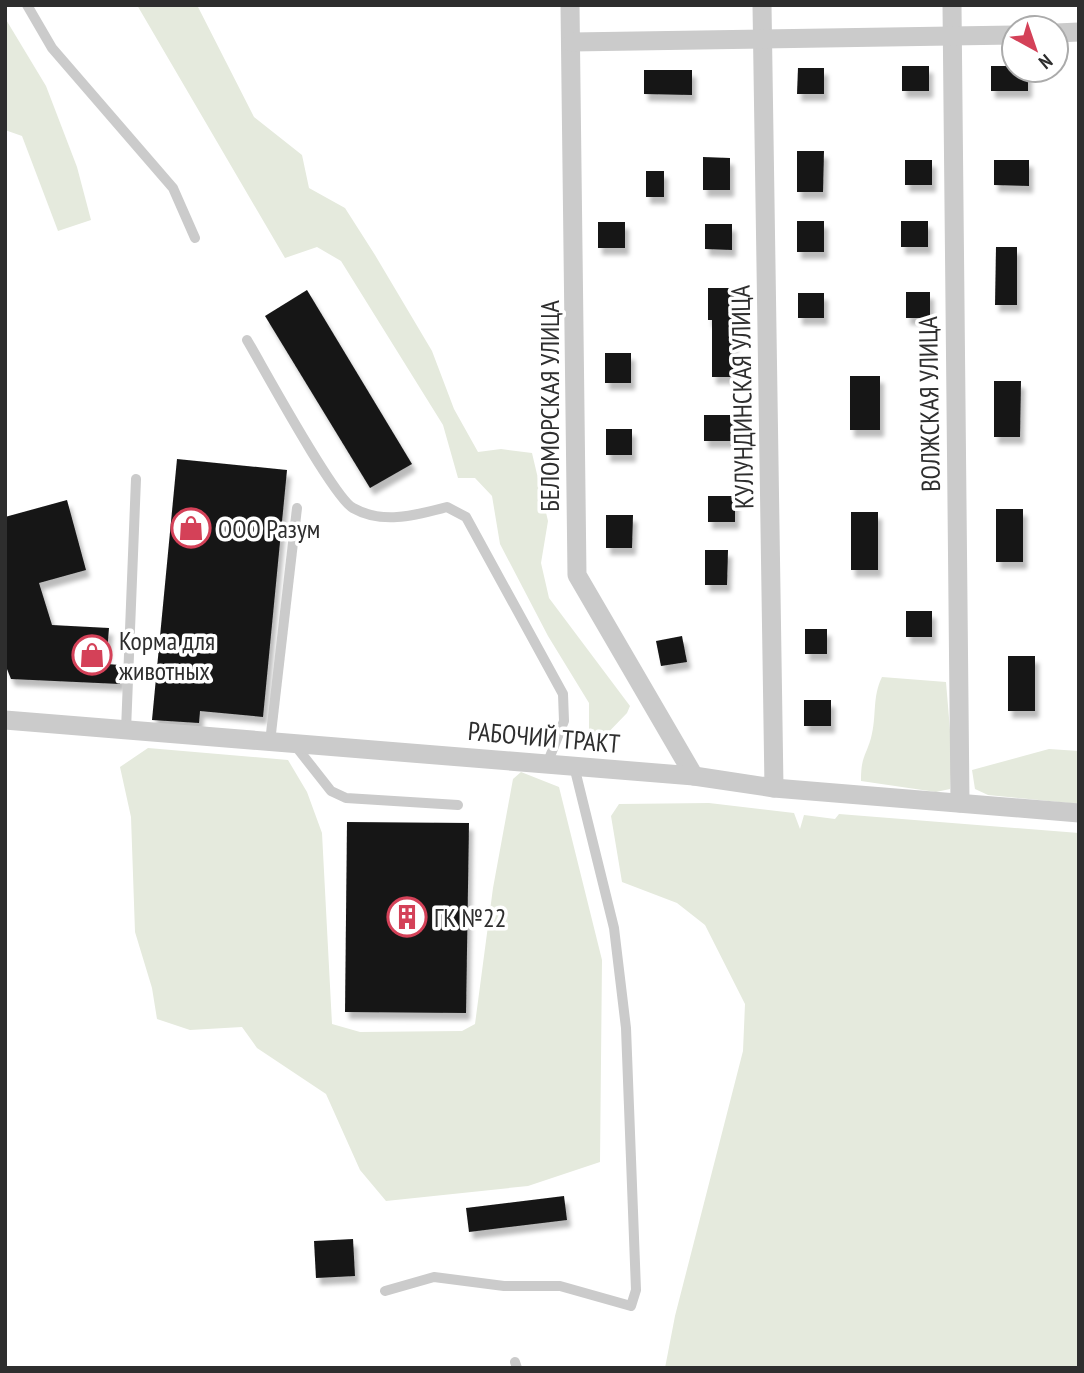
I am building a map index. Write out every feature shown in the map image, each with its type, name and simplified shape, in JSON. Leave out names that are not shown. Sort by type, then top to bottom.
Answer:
[{"type":"street","name":"БЕЛОМОРСКАЯ УЛИЦА","points":[[570,5],[577,575],[694,776]]},
{"type":"street","name":"КУЛУНДИНСКАЯ УЛИЦА","points":[[762,5],[774,788]]},
{"type":"street","name":"ВОЛЖСКАЯ УЛИЦА","points":[[952,5],[960,803]]},
{"type":"street","points":[[572,42],[1000,35]]},
{"type":"street","name":"РАБОЧИЙ ТРАКТ","points":[[5,720],[694,776],[774,788],[1079,813]]},
{"type":"lane","points":[[27,5],[52,48],[173,188],[195,239]]},
{"type":"lane","points":[[247,340],[328,477],[351,507],[379,516],[409,517],[447,507],[466,517],[563,694],[564,721],[547,764]]},
{"type":"lane","points":[[126,730],[136,479]]},
{"type":"lane","points":[[270,741],[297,508]]},
{"type":"lane","points":[[294,743],[331,791],[346,798],[458,805]]},
{"type":"lane","points":[[385,1291],[434,1277],[504,1286],[560,1286],[631,1306],[636,1290],[626,1028],[614,928],[574,766]]},
{"type":"shaded area","points":[[137,5],[197,5],[254,117],[302,155],[309,188],[345,208],[375,255],[432,351],[454,409],[478,452],[501,449],[532,453],[548,521],[541,563],[549,598],[630,706],[627,713],[599,742],[589,737],[589,703],[548,636],[500,544],[492,496],[475,478],[458,478],[443,425],[341,261],[317,247],[285,258]]},
{"type":"shaded area","points":[[5,18],[46,86],[77,167],[91,220],[58,231],[22,136],[5,130]]},
{"type":"shaded area","points":[[882,677],[946,682],[952,754],[950,789],[936,792],[861,781]]},
{"type":"shaded area","points":[[148,748],[288,760],[307,792],[322,833],[332,1024],[360,1032],[462,1031],[475,1024],[493,888],[513,779],[521,772],[559,787],[602,960],[600,1162],[528,1186],[386,1201],[360,1170],[326,1094],[257,1048],[242,1027],[190,1030],[157,1019],[152,988],[135,932],[131,817],[120,767]]},
{"type":"shaded area","points":[[1049,749],[1079,751],[1079,804],[988,795],[975,789],[972,770]]},
{"type":"shaded area","points":[[709,803],[794,813],[800,829],[804,815],[835,819],[839,814],[1079,833],[1079,1368],[665,1368],[675,1316],[743,1051],[745,1004],[705,925],[677,903],[622,882],[611,816],[619,804]]},
{"type":"building","points":[[902,66],[929,66],[929,91],[902,91]]},
{"type":"building","points":[[991,66],[1000,66],[1000,84],[1028,84],[1028,91],[991,91]]},
{"type":"building","points":[[798,68],[824,68],[824,94],[797,94]]},
{"type":"building","points":[[644,70],[692,70],[692,95],[644,94]]},
{"type":"building","points":[[797,151],[824,151],[823,192],[797,192]]},
{"type":"building","points":[[703,157],[730,158],[730,190],[703,190]]},
{"type":"building","points":[[905,160],[932,160],[932,185],[905,185]]},
{"type":"building","points":[[994,160],[1029,160],[1029,186],[994,185]]},
{"type":"building","points":[[646,171],[664,171],[664,197],[646,197]]},
{"type":"building","points":[[797,221],[824,221],[824,252],[797,252]]},
{"type":"building","points":[[901,221],[928,221],[928,247],[901,247]]},
{"type":"building","points":[[598,222],[625,222],[625,248],[598,248]]},
{"type":"building","points":[[705,224],[732,224],[732,250],[705,249]]},
{"type":"building","points":[[996,247],[1017,247],[1017,305],[995,305]]},
{"type":"building","points":[[708,288],[734,288],[733,377],[712,377],[712,320],[708,320]]},
{"type":"building","points":[[307,290],[412,464],[370,488],[265,316]]},
{"type":"building","points":[[906,292],[930,292],[930,318],[906,318]]},
{"type":"building","points":[[798,293],[824,293],[824,318],[798,318]]},
{"type":"building","points":[[605,353],[631,353],[631,383],[605,383]]},
{"type":"building","points":[[850,376],[880,376],[880,430],[850,430]]},
{"type":"building","points":[[994,381],[1021,381],[1020,437],[994,437]]},
{"type":"building","points":[[704,415],[739,415],[739,441],[704,441]]},
{"type":"building","points":[[606,429],[632,429],[632,455],[606,455]]},
{"type":"building","points":[[177,459],[287,470],[263,717],[200,711],[199,723],[152,720]]},
{"type":"building","points":[[708,496],[735,496],[735,522],[708,522]]},
{"type":"building","points":[[67,500],[86,570],[39,583],[52,625],[109,628],[106,664],[121,665],[120,684],[11,679],[5,664],[5,517]]},
{"type":"building","points":[[996,509],[1023,509],[1023,562],[996,562]]},
{"type":"building","points":[[851,512],[878,512],[878,570],[851,570]]},
{"type":"building","points":[[606,515],[633,515],[632,548],[606,548]]},
{"type":"building","points":[[705,550],[728,550],[727,585],[705,585]]},
{"type":"building","points":[[906,611],[932,611],[932,637],[906,637]]},
{"type":"building","points":[[805,629],[827,629],[827,654],[805,654]]},
{"type":"building","points":[[682,636],[687,662],[661,666],[656,641]]},
{"type":"building","points":[[1008,656],[1035,656],[1035,711],[1008,711]]},
{"type":"building","points":[[804,700],[831,700],[831,726],[804,726]]},
{"type":"building","name":"ГК №22","points":[[347,822],[469,823],[466,1013],[345,1012]]},
{"type":"building","points":[[564,1196],[567,1220],[469,1232],[466,1208]]},
{"type":"building","points":[[353,1239],[355,1276],[316,1278],[314,1241]]},
{"type":"place","name":"ООО Разум","points":[[191,528]]},
{"type":"place","name":"Корма для животных","points":[[92,655]]},
{"type":"place","name":"ГК №22","points":[[407,917]]}]
